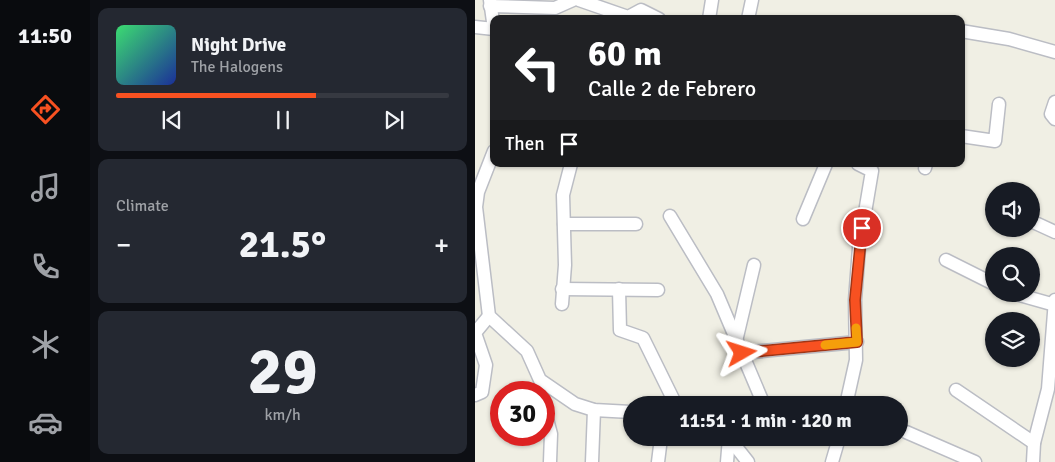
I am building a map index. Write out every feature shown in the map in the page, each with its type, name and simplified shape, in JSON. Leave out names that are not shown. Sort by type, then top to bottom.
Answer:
[{"type":"street","points":[[490,3],[555,8],[573,0]]},
{"type":"street","points":[[579,0],[620,15]]},
{"type":"street","points":[[710,15],[712,0]]},
{"type":"street","points":[[749,15],[751,0]]},
{"type":"street","points":[[633,15],[641,10],[651,15]]},
{"type":"street","points":[[475,27],[490,29]]},
{"type":"street","points":[[965,32],[1009,39],[1055,52]]},
{"type":"street","points":[[1055,102],[1051,114],[1055,120]]},
{"type":"street","points":[[965,136],[995,140],[999,104]]},
{"type":"street","points":[[490,161],[478,192],[476,207],[489,316],[527,351],[538,381]]},
{"type":"street","points":[[562,304],[563,195],[570,167]]},
{"type":"street","points":[[803,219],[825,167]]},
{"type":"street","points":[[849,396],[856,360],[855,300],[859,248],[872,171],[864,167]]},
{"type":"street","points":[[670,216],[717,294],[735,341],[760,396]]},
{"type":"street","points":[[564,224],[636,224]]},
{"type":"street","points":[[1040,225],[1055,232]]},
{"type":"street","points":[[946,260],[985,280]]},
{"type":"street","points":[[735,341],[754,265]]},
{"type":"street","points":[[562,288],[657,290]]},
{"type":"street","points":[[619,289],[620,330],[643,338],[672,396]]},
{"type":"street","points":[[1033,462],[1034,443],[1052,390],[1055,300]]},
{"type":"street","points":[[1040,301],[1055,305]]},
{"type":"street","points":[[475,316],[489,316]]},
{"type":"street","points":[[475,395],[482,392],[486,365],[475,333],[489,316]]},
{"type":"street","points":[[742,353],[857,342]]},
{"type":"street","points":[[956,390],[1034,443]]},
{"type":"street","points":[[555,394],[575,404],[593,410],[623,412]]},
{"type":"street","points":[[592,462],[593,410]]},
{"type":"street","points":[[908,433],[975,462]]},
{"type":"street","points":[[551,446],[551,462]]},
{"type":"street","points":[[658,462],[660,446]]},
{"type":"street","points":[[727,462],[728,446]]},
{"type":"street","points":[[735,446],[748,462]]},
{"type":"street","points":[[833,462],[834,446]]},
{"type":"slow traffic","points":[[825,345],[857,342],[856,328]]},
{"type":"route","points":[[742,353],[857,342],[855,300],[862,228]]}]
